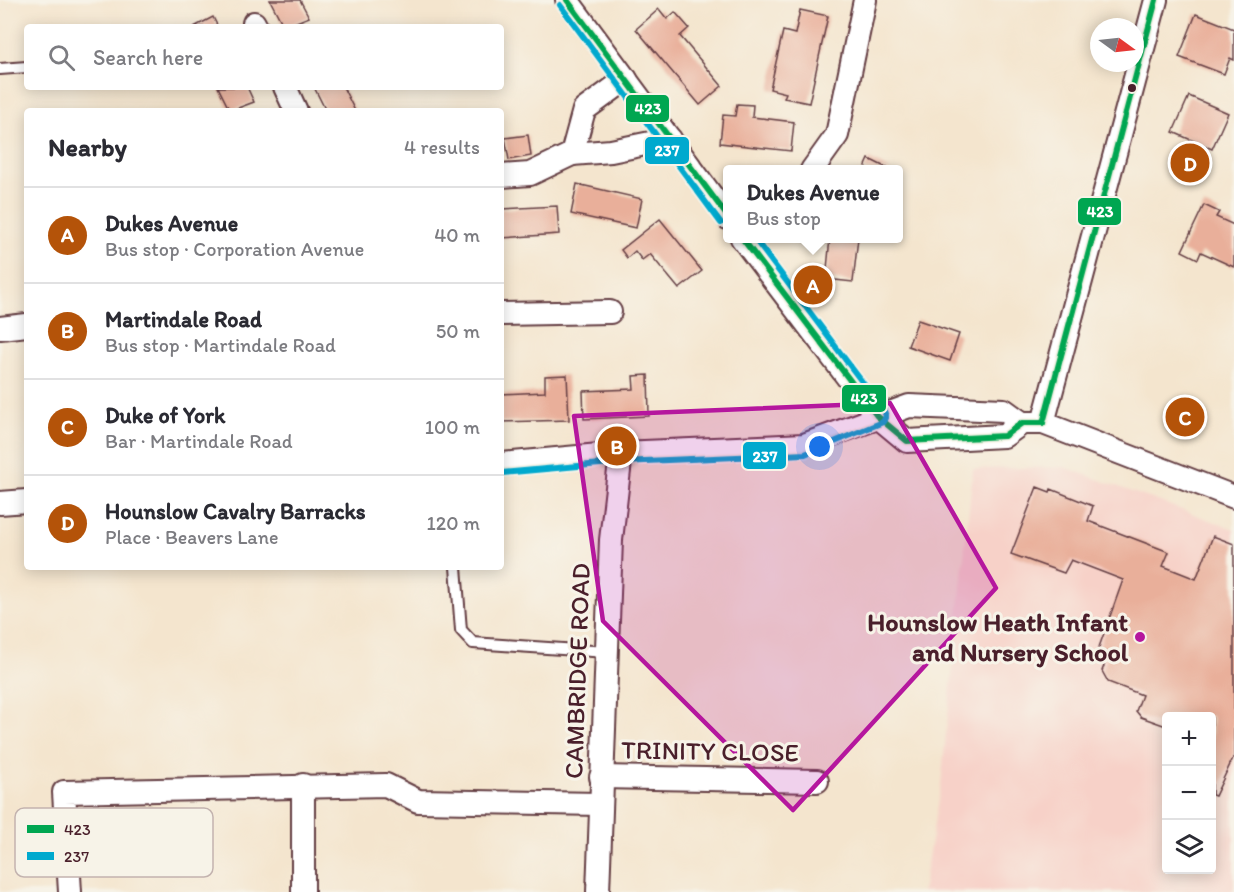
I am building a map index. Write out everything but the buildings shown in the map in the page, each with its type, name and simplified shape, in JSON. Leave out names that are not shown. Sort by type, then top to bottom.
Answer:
[{"type":"street","points":[[567,0],[723,211]]},
{"type":"street","points":[[816,165],[837,135],[865,0]]},
{"type":"street","points":[[746,243],[877,416],[908,441],[1004,436],[1032,423],[1156,0]]},
{"type":"street","points":[[572,154],[584,110],[626,80]]},
{"type":"street","points":[[286,90],[295,108]]},
{"type":"street","points":[[504,176],[530,174],[572,154],[611,151],[670,139]]},
{"type":"street","points":[[504,314],[610,312]]},
{"type":"street","points":[[0,328],[24,325]]},
{"type":"street","points":[[504,464],[621,453],[804,445],[909,406],[1004,410],[1032,423],[1234,497]]},
{"type":"street","name":"CAMBRIDGE ROAD","points":[[598,892],[611,540],[621,453]]},
{"type":"street","points":[[0,503],[24,501]]},
{"type":"street","name":"TRINITY CLOSE","points":[[601,777],[817,782]]},
{"type":"street","points":[[65,808],[64,792],[303,785],[386,785],[418,801],[600,804]]},
{"type":"street","points":[[303,785],[303,892]]},
{"type":"street","points":[[69,877],[70,892]]},
{"type":"lane","points":[[0,69],[24,67]]},
{"type":"lane","points":[[456,570],[461,630],[473,643],[607,652]]},
{"type":"highlighted area","points":[[890,403],[996,588],[793,810],[603,621],[574,416]]},
{"type":"shaded area","points":[[1064,467],[1234,529],[1234,892],[922,892],[941,784],[973,469]]},
{"type":"transit line","name":"423","points":[[567,0],[723,210]]},
{"type":"transit line","name":"423","points":[[1043,423],[1156,0]]},
{"type":"transit line","name":"237","points":[[560,5],[721,223]]},
{"type":"transit line","name":"423","points":[[746,243],[877,416],[907,441],[1004,436],[1022,423],[1043,423]]},
{"type":"transit line","name":"237","points":[[504,473],[622,462],[805,454],[883,422],[886,416],[884,411],[758,243]]},
{"type":"place","name":"Hounslow Cavalry Barracks","points":[[1190,163]]},
{"type":"place","name":"Dukes Avenue","points":[[813,285]]},
{"type":"place","name":"Duke of York","points":[[1185,417]]},
{"type":"place","name":"Martindale Road","points":[[617,446]]},
{"type":"place","name":"Hounslow Heath Infant and Nursery School","points":[[1140,637]]}]
